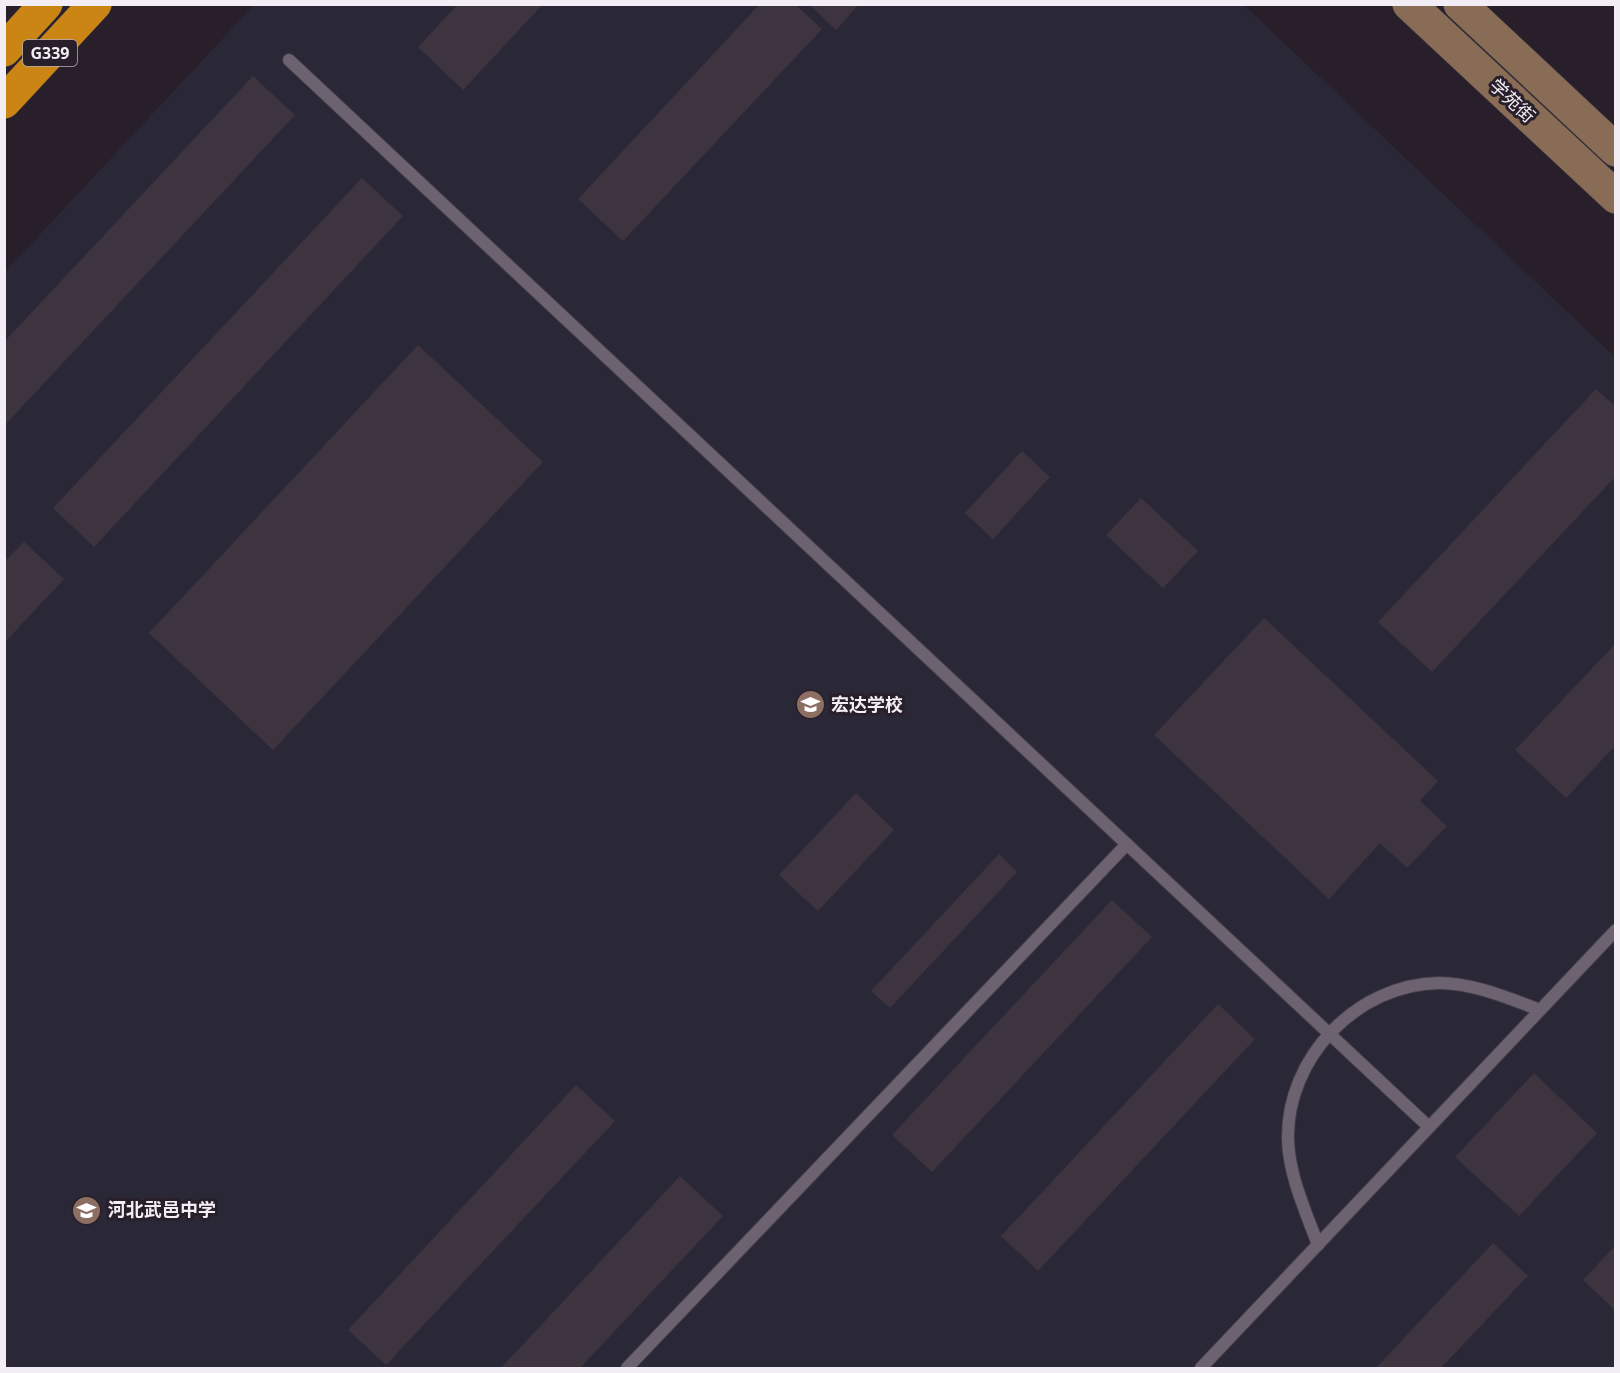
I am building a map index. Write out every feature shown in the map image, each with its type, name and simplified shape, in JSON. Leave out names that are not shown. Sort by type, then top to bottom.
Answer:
[{"type":"highway","name":"G339","points":[[4,50],[46,4]]},
{"type":"highway","name":"G339","points":[[4,102],[95,4]]},
{"type":"street","name":"学苑街","points":[[1409,4],[1616,197]]},
{"type":"street","name":"学苑街","points":[[1460,4],[1616,150]]},
{"type":"lane","points":[[289,60],[1429,1127]]},
{"type":"lane","points":[[627,1368],[1127,844]]},
{"type":"lane","points":[[1201,1368],[1616,930]]},
{"type":"lane","points":[[1318,1245],[1297,1188],[1288,1140],[1293,1093],[1307,1062],[1342,1021],[1375,997],[1407,985],[1441,983],[1490,992],[1540,1010]]},
{"type":"shaded area","name":"宏达学校","points":[[254,5],[1244,5],[1615,357],[1615,1368],[5,1368],[4,273]]},
{"type":"building","points":[[458,4],[543,4],[463,90],[418,47]]},
{"type":"building","points":[[760,4],[795,4],[822,29],[623,241],[578,199]]},
{"type":"building","points":[[809,4],[859,4],[836,30]]},
{"type":"building","points":[[253,76],[295,115],[4,426],[4,342]]},
{"type":"building","points":[[362,178],[403,216],[94,547],[53,508]]},
{"type":"building","points":[[418,345],[543,462],[273,750],[149,633]]},
{"type":"building","points":[[1596,389],[1616,407],[1616,476],[1432,672],[1378,622]]},
{"type":"building","points":[[1022,451],[1050,477],[993,539],[965,513]]},
{"type":"building","points":[[1141,498],[1198,551],[1163,588],[1106,535]]},
{"type":"building","points":[[24,542],[64,579],[4,643],[4,562]]},
{"type":"building","points":[[1264,618],[1438,781],[1420,801],[1447,826],[1407,868],[1380,843],[1329,899],[1154,735]]},
{"type":"building","points":[[1616,643],[1616,745],[1566,798],[1515,750]]},
{"type":"building","points":[[856,793],[894,830],[818,911],[779,875]]},
{"type":"building","points":[[999,854],[1017,872],[890,1008],[871,991]]},
{"type":"building","points":[[1112,900],[1152,937],[932,1172],[892,1135]]},
{"type":"building","points":[[1218,1004],[1255,1039],[1038,1271],[1001,1236]]},
{"type":"building","points":[[1534,1073],[1597,1133],[1519,1216],[1455,1157]]},
{"type":"building","points":[[576,1085],[615,1121],[386,1365],[348,1330]]},
{"type":"building","points":[[680,1176],[723,1216],[580,1368],[501,1368]]},
{"type":"building","points":[[1493,1243],[1528,1276],[1441,1368],[1376,1368]]},
{"type":"building","points":[[1616,1245],[1616,1311],[1583,1280]]},
{"type":"place","name":"宏达学校","points":[[810,705]]},
{"type":"place","name":"河北武邑中学","points":[[87,1210]]}]
